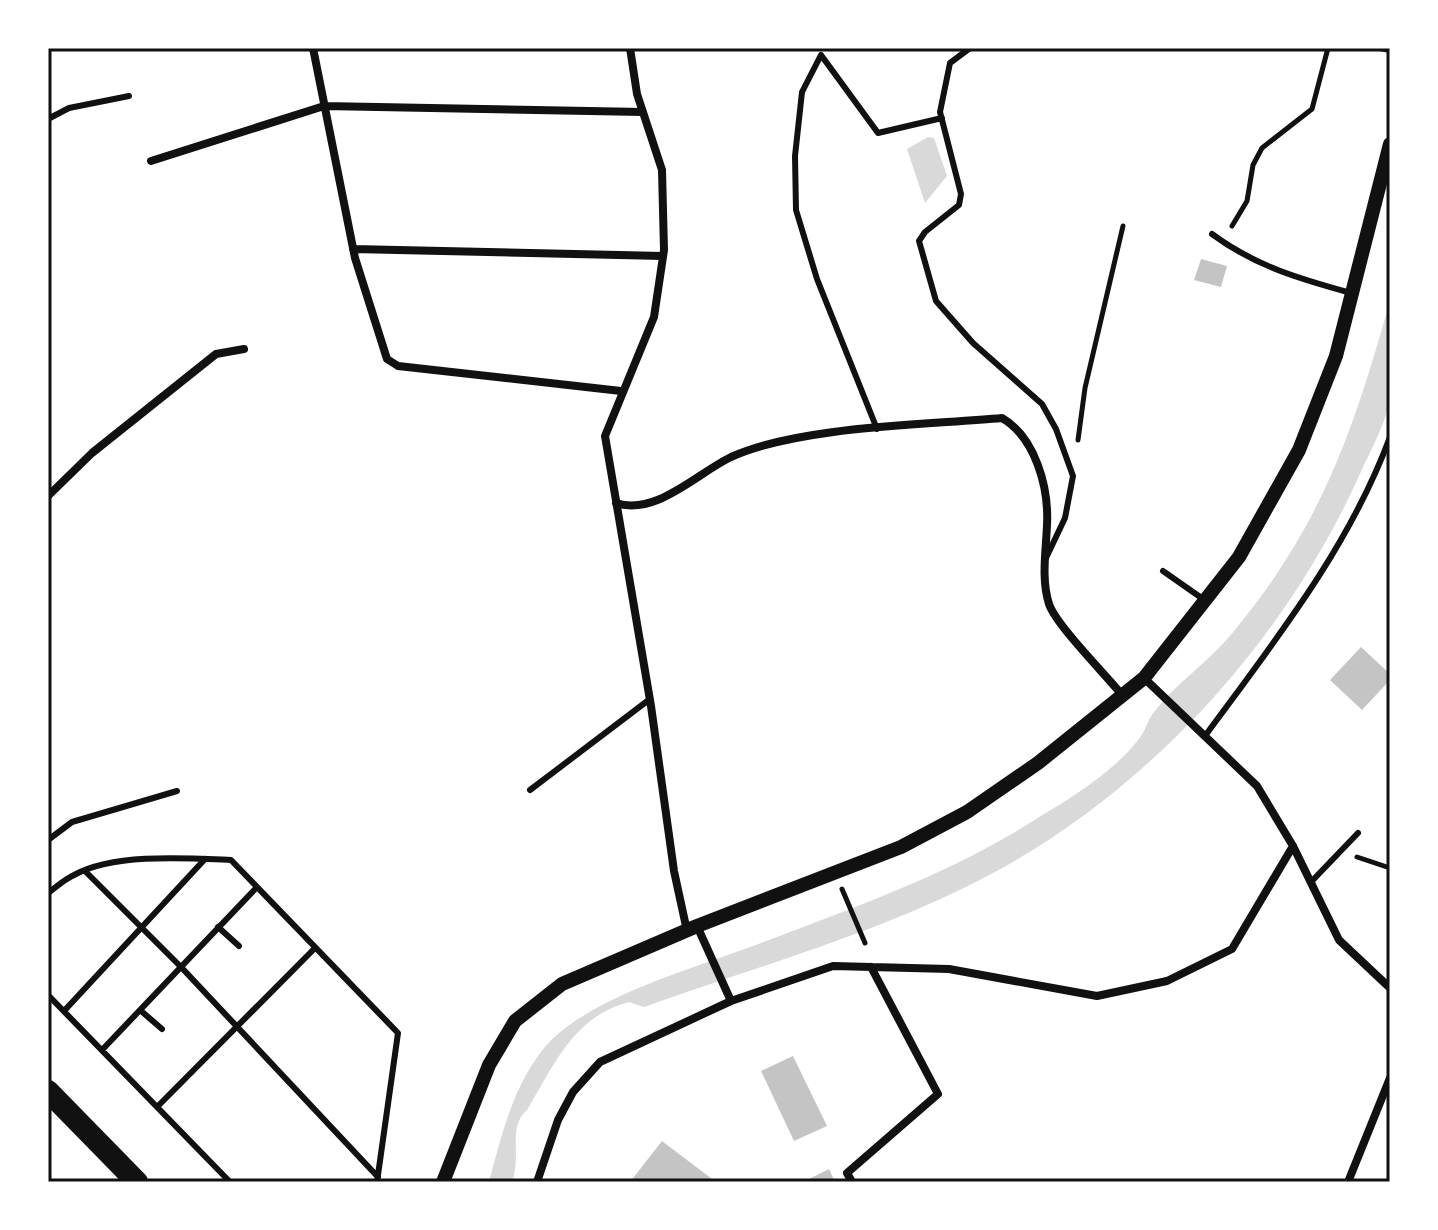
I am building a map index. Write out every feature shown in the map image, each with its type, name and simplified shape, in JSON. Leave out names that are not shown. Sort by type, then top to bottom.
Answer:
[{"type":"highway","points":[[48,1091],[137,1182]]},
{"type":"street","points":[[313,48],[353,249],[387,359],[398,366],[621,391]]},
{"type":"street","points":[[630,48],[643,112],[662,170],[663,256],[654,317],[605,436],[650,699],[674,871],[692,929],[706,945],[731,1001]]},
{"type":"street","points":[[151,161],[324,106],[643,112]]},
{"type":"street","points":[[443,1182],[489,1065],[515,1021],[562,984],[901,847],[967,812],[1038,763],[1144,678],[1239,557],[1299,450],[1336,356],[1390,144]]},
{"type":"street","points":[[353,249],[663,256]]},
{"type":"street","points":[[48,496],[92,453],[216,354],[244,349]]},
{"type":"street","points":[[616,503],[631,508],[651,503],[731,457],[775,441],[1002,418],[1020,429],[1037,462],[1048,520],[1045,560],[1050,607],[1122,695]]},
{"type":"street","points":[[1144,678],[1257,786],[1293,846],[1339,940],[1390,988]]},
{"type":"street","points":[[537,1182],[558,1120],[573,1092],[600,1062],[731,1001],[833,966],[949,969],[1097,996],[1167,981],[1232,949],[1293,846]]},
{"type":"street","points":[[852,1182],[847,1173],[938,1094],[871,967]]},
{"type":"street","points":[[1348,1182],[1390,1078]]},
{"type":"lane","points":[[970,48],[950,63],[942,118],[961,194],[959,205],[925,232],[919,241],[936,301],[973,343],[1042,404],[1056,429],[1073,476],[1065,518],[1045,560]]},
{"type":"lane","points":[[1380,48],[1390,50]]},
{"type":"lane","points":[[877,429],[817,279],[796,210],[795,156],[802,92],[821,55],[878,133],[942,118]]},
{"type":"lane","points":[[48,119],[69,108],[129,96]]},
{"type":"lane","points":[[1212,234],[1241,256],[1275,271],[1353,294]]},
{"type":"lane","points":[[1205,736],[1293,618],[1348,528],[1390,437]]},
{"type":"lane","points":[[1163,571],[1206,602]]},
{"type":"lane","points":[[530,790],[650,699]]},
{"type":"lane","points":[[48,840],[72,822],[177,791]]},
{"type":"lane","points":[[1311,882],[1358,833]]},
{"type":"lane","points":[[48,893],[85,871],[178,857],[231,860],[398,1033],[378,1180]]},
{"type":"lane","points":[[64,1011],[205,859]]},
{"type":"lane","points":[[85,871],[181,967],[378,1180]]},
{"type":"lane","points":[[102,1050],[257,887]]},
{"type":"lane","points":[[218,927],[239,946]]},
{"type":"lane","points":[[157,1107],[315,948]]},
{"type":"lane","points":[[48,995],[230,1182]]},
{"type":"lane","points":[[140,1010],[162,1029]]},
{"type":"path","points":[[1232,226],[1247,201],[1253,165],[1262,148],[1312,109],[1328,48]]},
{"type":"path","points":[[1073,476],[1085,388],[1123,226]]},
{"type":"path","points":[[1340,851],[1390,868]]},
{"type":"path","points":[[841,888],[865,943]]},
{"type":"shaded area","points":[[928,137],[934,138],[947,176],[925,203],[907,149]]},
{"type":"shaded area","points":[[1390,301],[1392,374],[1388,408],[1329,537],[1293,595],[1252,651],[1208,704],[1159,753],[1106,798],[1051,838],[951,894],[821,946],[644,1007],[629,1002],[594,1018],[568,1044],[521,1117],[516,1133],[512,1182],[489,1182],[522,1082],[541,1052],[559,1033],[584,1016],[643,986],[832,916],[971,856],[1050,811],[1119,760],[1141,736],[1163,701],[1234,631],[1290,553],[1312,514],[1348,435]]},
{"type":"building","points":[[1201,259],[1227,266],[1221,287],[1194,280]]},
{"type":"building","points":[[1361,647],[1390,674],[1390,680],[1362,710],[1330,680]]},
{"type":"building","points":[[793,1056],[827,1126],[794,1141],[761,1071]]},
{"type":"building","points":[[662,1141],[716,1182],[630,1182]]},
{"type":"building","points":[[829,1169],[835,1182],[803,1182]]}]
